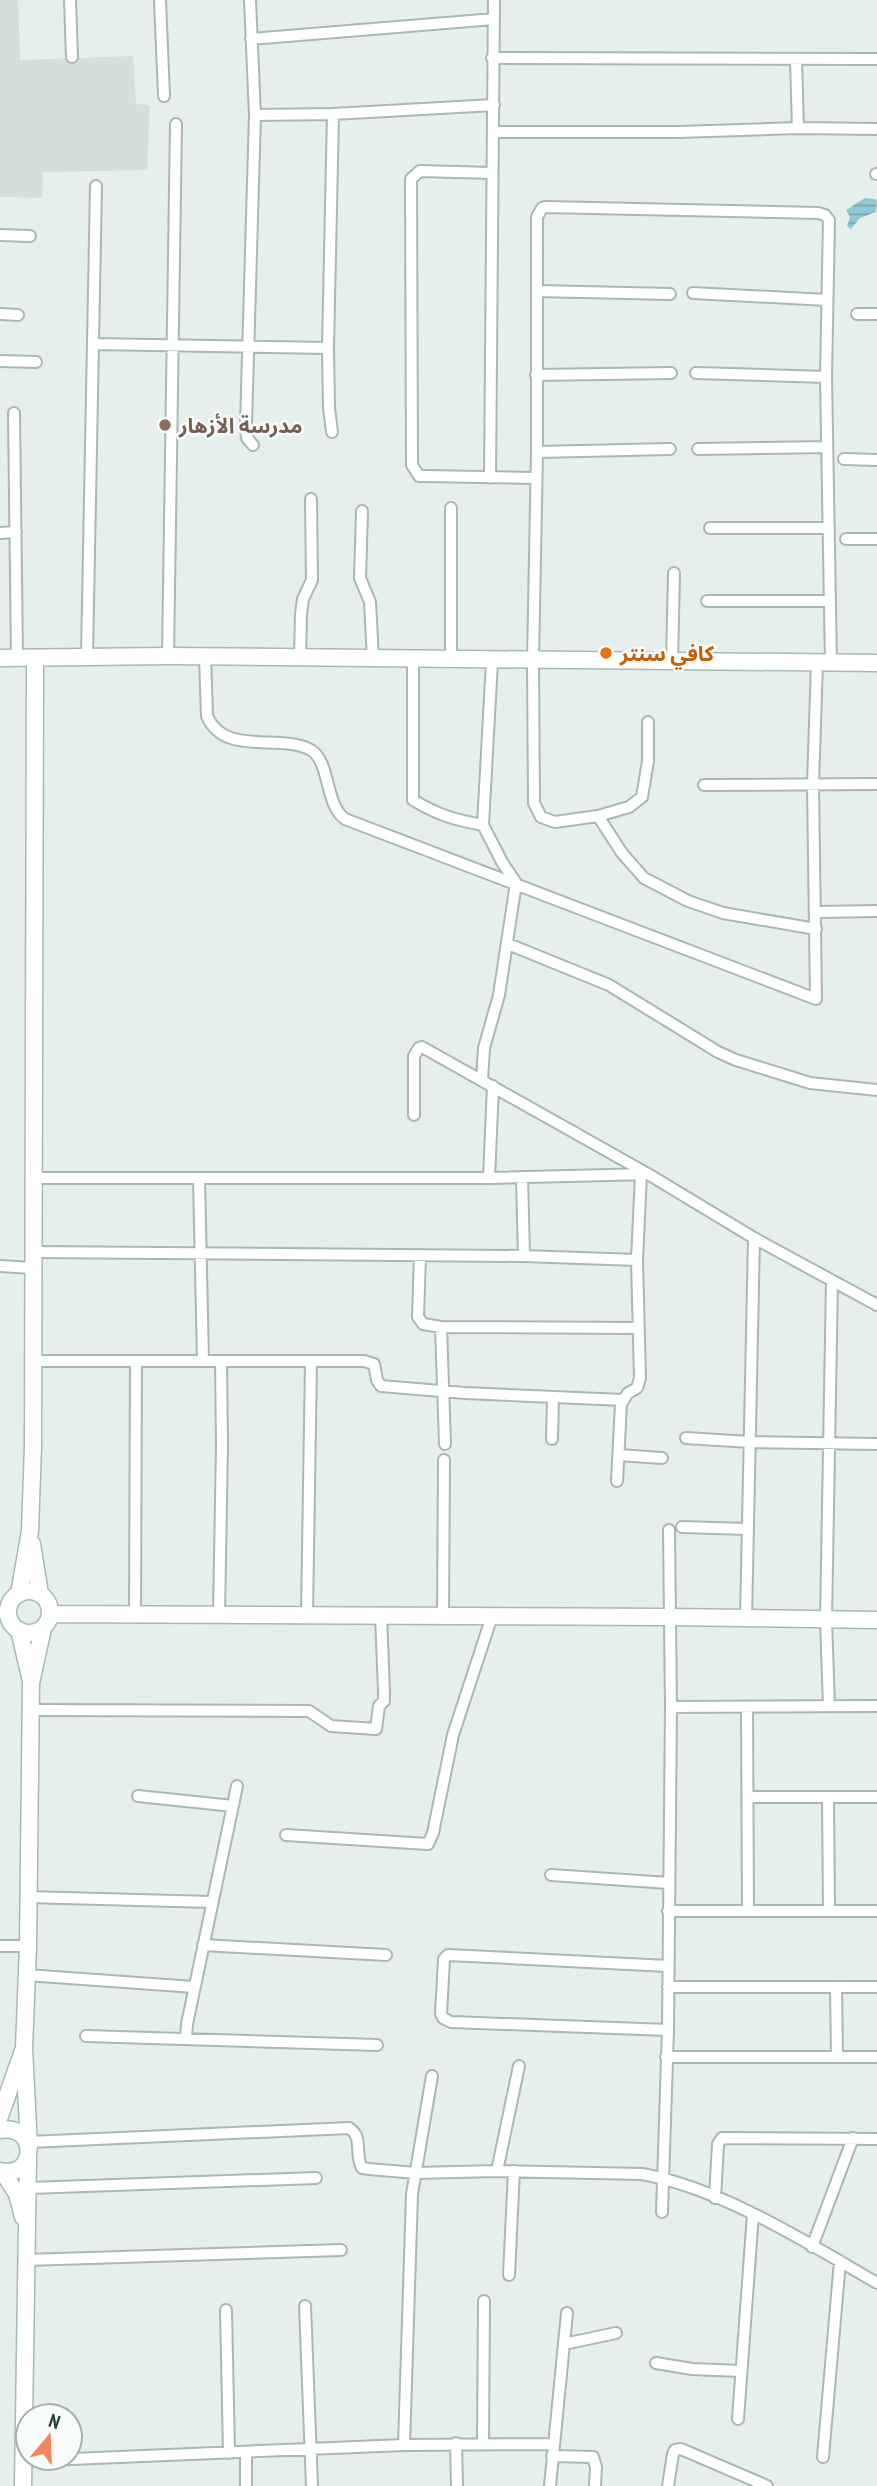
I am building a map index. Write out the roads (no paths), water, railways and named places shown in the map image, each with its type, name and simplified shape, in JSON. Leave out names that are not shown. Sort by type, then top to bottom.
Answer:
[{"type":"street","points":[[70,0],[72,57]]},
{"type":"street","points":[[160,0],[164,96]]},
{"type":"street","points":[[250,0],[255,115],[246,424],[247,438],[253,445]]},
{"type":"street","points":[[491,478],[494,0]]},
{"type":"street","points":[[251,39],[494,19]]},
{"type":"street","points":[[492,58],[877,59]]},
{"type":"street","points":[[796,60],[798,128]]},
{"type":"street","points":[[255,115],[332,114],[494,105]]},
{"type":"street","points":[[332,114],[328,348],[332,432]]},
{"type":"street","points":[[168,656],[176,124]]},
{"type":"street","points":[[494,132],[877,129]]},
{"type":"street","points":[[492,173],[420,171],[411,179],[412,465],[419,475],[537,478]]},
{"type":"street","points":[[87,656],[96,186]]},
{"type":"street","points":[[205,657],[207,716],[220,734],[233,739],[300,746],[315,752],[337,813],[345,819],[816,999],[813,785],[830,601],[826,377],[829,220],[825,215],[545,207],[537,217],[537,478],[533,661],[534,803],[541,817],[555,822],[598,816],[629,807],[642,797],[648,761],[648,722]]},
{"type":"street","points":[[0,235],[30,236]]},
{"type":"street","points":[[537,291],[670,294]]},
{"type":"street","points":[[693,293],[827,300]]},
{"type":"street","points":[[0,314],[18,315]]},
{"type":"street","points":[[857,314],[877,314]]},
{"type":"street","points":[[94,344],[328,348]]},
{"type":"street","points":[[0,361],[36,362]]},
{"type":"street","points":[[536,375],[671,373]]},
{"type":"street","points":[[696,373],[826,377]]},
{"type":"street","points":[[14,412],[17,658]]},
{"type":"street","points":[[698,449],[827,447]]},
{"type":"street","points":[[537,452],[670,449]]},
{"type":"street","points":[[844,459],[877,460]]},
{"type":"street","points":[[300,658],[300,614],[303,599],[312,580],[311,499]]},
{"type":"street","points":[[451,508],[451,660]]},
{"type":"street","points":[[362,511],[360,578],[370,602],[373,659]]},
{"type":"street","points":[[710,527],[829,528]]},
{"type":"street","points":[[0,533],[16,532]]},
{"type":"street","points":[[846,539],[877,539]]},
{"type":"street","points":[[672,661],[674,573]]},
{"type":"street","points":[[707,601],[830,601]]},
{"type":"street","points":[[0,658],[168,656],[877,663]]},
{"type":"street","points":[[19,1594],[30,1531],[33,1446],[35,658]]},
{"type":"street","points":[[413,660],[413,800],[454,820],[484,825]]},
{"type":"street","points":[[482,1080],[484,1048],[499,995],[516,883],[502,862],[484,825],[492,661]]},
{"type":"street","points":[[704,785],[877,784]]},
{"type":"street","points":[[598,816],[622,853],[644,878],[688,901],[723,914],[816,929]]},
{"type":"street","points":[[816,912],[877,911]]},
{"type":"street","points":[[508,944],[609,985],[718,1052],[736,1060],[810,1083],[877,1090]]},
{"type":"street","points":[[414,1115],[414,1062],[419,1048],[427,1049],[754,1238],[877,1305]]},
{"type":"street","points":[[489,1178],[493,1086]]},
{"type":"street","points":[[32,1178],[489,1178],[645,1174]]},
{"type":"street","points":[[617,1481],[623,1400],[639,1384],[637,1260],[645,1174]]},
{"type":"street","points":[[522,1177],[524,1256]]},
{"type":"street","points":[[199,1178],[203,1361]]},
{"type":"street","points":[[746,1619],[754,1238]]},
{"type":"street","points":[[0,1266],[32,1260],[201,1253],[524,1256],[637,1260]]},
{"type":"street","points":[[420,1255],[419,1322],[441,1327],[639,1328]]},
{"type":"street","points":[[829,1706],[826,1620],[832,1281]]},
{"type":"street","points":[[441,1327],[445,1444]]},
{"type":"street","points":[[32,1361],[368,1362],[374,1364],[381,1386],[623,1400]]},
{"type":"street","points":[[135,1614],[136,1361]]},
{"type":"street","points":[[219,1615],[221,1361]]},
{"type":"street","points":[[307,1615],[311,1361]]},
{"type":"street","points":[[552,1397],[552,1439]]},
{"type":"street","points":[[686,1437],[750,1442],[877,1444]]},
{"type":"street","points":[[618,1455],[662,1458]]},
{"type":"street","points":[[443,1616],[444,1460]]},
{"type":"street","points":[[682,1527],[748,1529]]},
{"type":"street","points":[[662,2212],[668,2030],[671,1707],[669,1530]]},
{"type":"street","points":[[30,1531],[40,1594]]},
{"type":"street","points":[[31,1683],[47,1621],[46,1599],[31,1592],[19,1594],[4,1612],[19,1630],[31,1633],[47,1621],[135,1614],[877,1620]]},
{"type":"street","points":[[31,1710],[309,1711],[331,1727],[376,1729],[379,1706],[384,1701],[381,1616]]},
{"type":"street","points":[[286,1835],[428,1844],[433,1833],[453,1735],[492,1616]]},
{"type":"street","points":[[19,1630],[31,1683],[24,2048],[29,2149],[25,2402]]},
{"type":"street","points":[[671,1707],[877,1706]]},
{"type":"street","points":[[747,1707],[748,1911]]},
{"type":"street","points":[[186,2038],[194,1987],[237,1786]]},
{"type":"street","points":[[138,1796],[233,1806]]},
{"type":"street","points":[[748,1797],[877,1797]]},
{"type":"street","points":[[828,1797],[829,1911]]},
{"type":"street","points":[[551,1875],[668,1883]]},
{"type":"street","points":[[27,1897],[212,1902]]},
{"type":"street","points":[[668,1911],[877,1911]]},
{"type":"street","points":[[203,1945],[386,1955]]},
{"type":"street","points":[[0,1946],[28,1946]]},
{"type":"street","points":[[668,1966],[448,1955],[444,1959],[441,2014],[451,2022],[668,2030]]},
{"type":"street","points":[[27,1975],[194,1987]]},
{"type":"street","points":[[668,1987],[877,1987]]},
{"type":"street","points":[[836,1987],[837,2057]]},
{"type":"street","points":[[86,2036],[377,2045]]},
{"type":"street","points":[[0,2116],[24,2048]]},
{"type":"street","points":[[666,2057],[877,2057]]},
{"type":"street","points":[[498,2171],[519,2066]]},
{"type":"street","points":[[404,2445],[412,2194],[432,2076]]},
{"type":"street","points":[[29,2149],[349,2128],[354,2130],[358,2137],[358,2159],[362,2168],[416,2173],[514,2171],[642,2174],[664,2178],[752,2214],[877,2283]]},
{"type":"street","points":[[0,2130],[18,2132],[29,2149]]},
{"type":"street","points":[[715,2198],[718,2144],[722,2138],[877,2139]]},
{"type":"street","points":[[812,2246],[853,2138]]},
{"type":"street","points":[[27,2235],[17,2194],[1,2171],[18,2169],[29,2149]]},
{"type":"street","points":[[509,2275],[514,2171]]},
{"type":"street","points":[[29,2188],[316,2178]]},
{"type":"street","points":[[738,2419],[752,2214]]},
{"type":"street","points":[[26,2260],[341,2250]]},
{"type":"street","points":[[823,2457],[840,2261]]},
{"type":"street","points":[[483,2444],[484,2301]]},
{"type":"street","points":[[306,2306],[312,2486]]},
{"type":"street","points":[[226,2310],[229,2453]]},
{"type":"street","points":[[550,2486],[567,2313]]},
{"type":"street","points":[[564,2344],[615,2333]]},
{"type":"street","points":[[656,2363],[692,2369],[741,2371]]},
{"type":"street","points":[[456,2444],[457,2486],[465,2486]]},
{"type":"street","points":[[84,2459],[404,2445],[553,2444]]},
{"type":"street","points":[[668,2486],[673,2454],[675,2450],[681,2449],[767,2486]]},
{"type":"street","points":[[246,2452],[246,2486]]},
{"type":"street","points":[[551,2456],[593,2457],[596,2467],[595,2486]]},
{"type":"water","points":[[865,198],[877,201],[876,212],[860,218],[851,229],[847,226],[850,217],[846,210]]},
{"type":"place","name":"مدرسة الأزهار","points":[[165,425]]},
{"type":"place","name":"كافي سنتر","points":[[606,653]]}]
